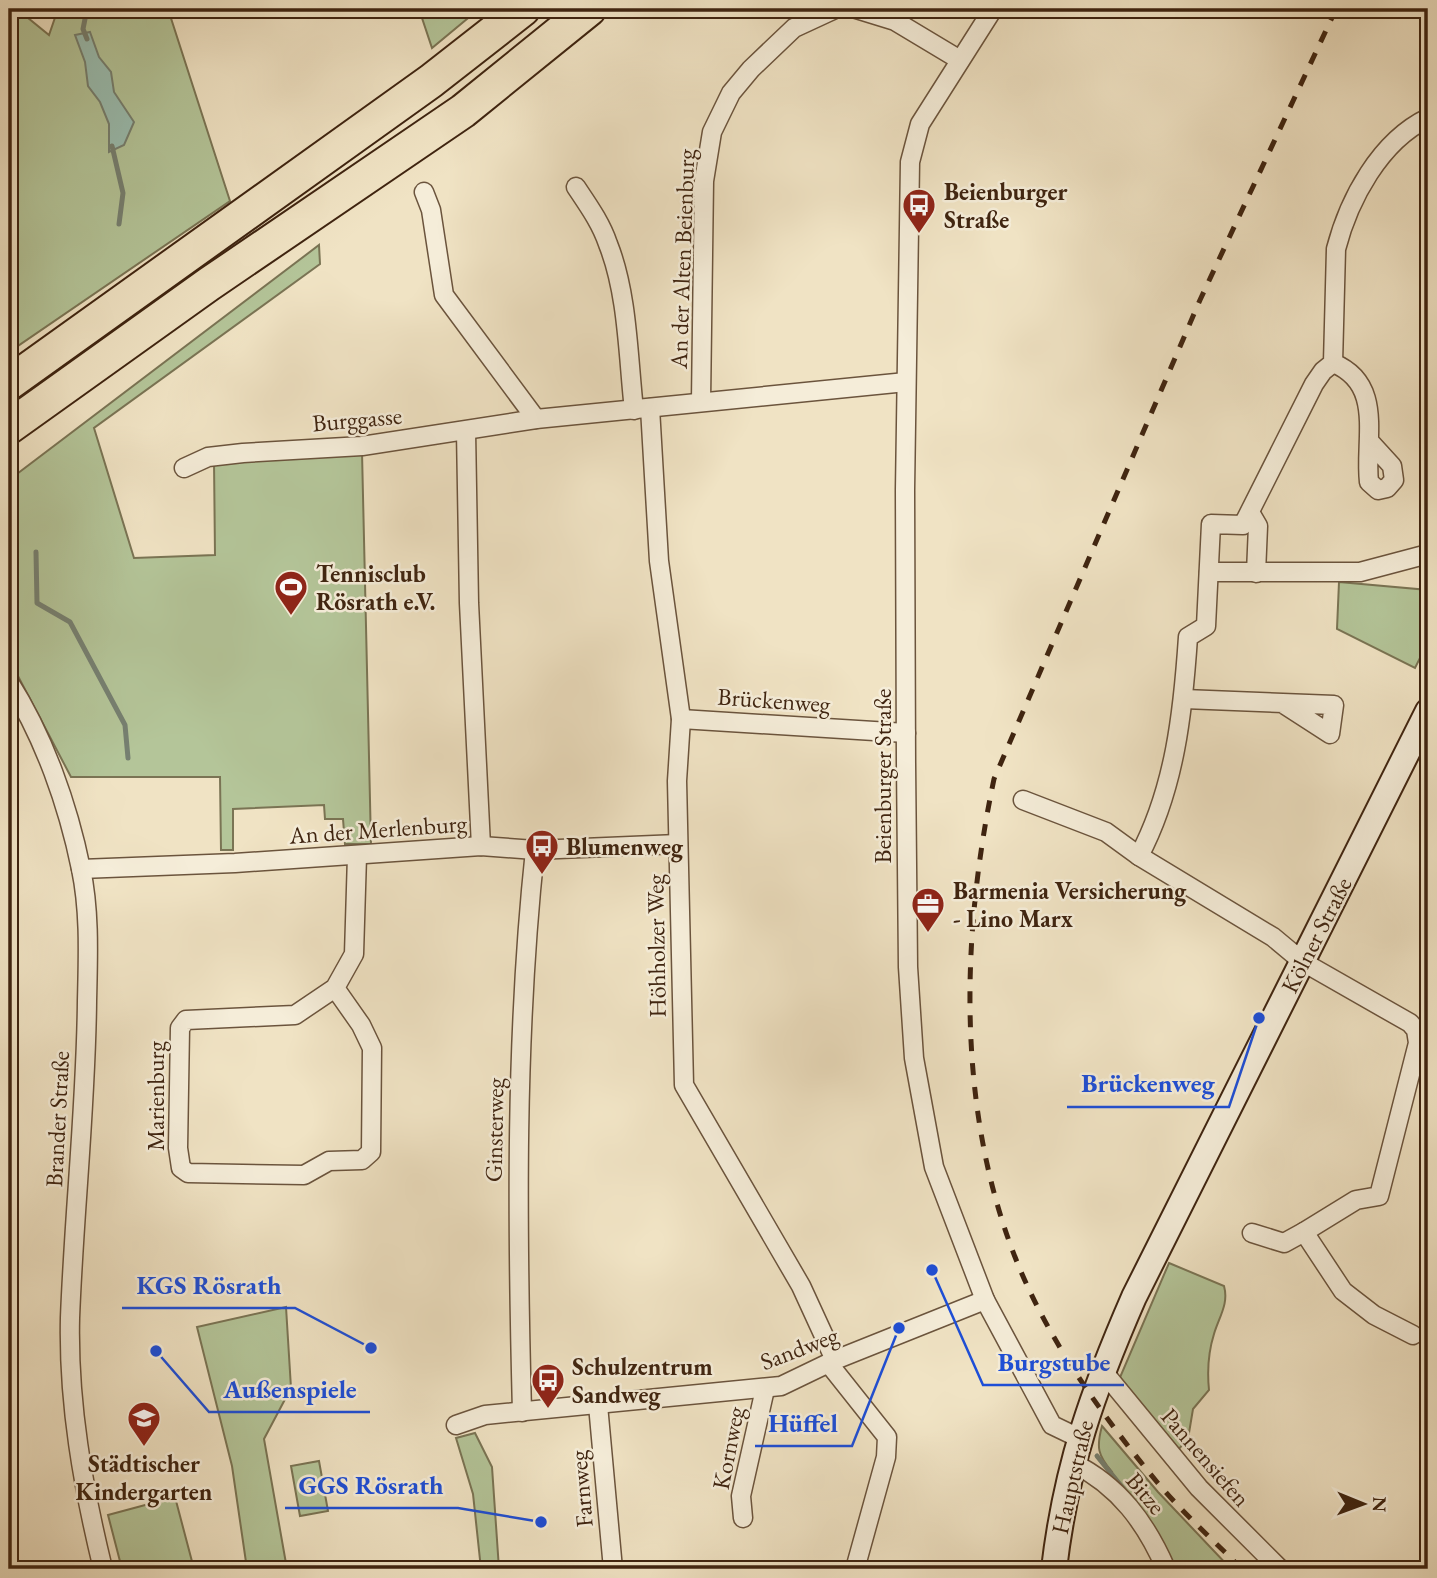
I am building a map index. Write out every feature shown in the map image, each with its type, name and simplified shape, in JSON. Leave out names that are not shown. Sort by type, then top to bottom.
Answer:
[{"type":"highway","points":[[9,383],[431,81],[523,9]]},
{"type":"highway","points":[[9,427],[209,284],[463,111],[589,9]]},
{"type":"main road","name":"Kölner Straße","points":[[1099,1378],[1134,1297],[1428,711]]},
{"type":"main road","name":"Hauptstraße","points":[[1054,1569],[1059,1522],[1079,1438],[1099,1378]]},
{"type":"street","name":"An der Alten Beienburg","points":[[701,401],[704,181],[712,132],[731,93],[751,69],[794,28],[835,9]]},
{"type":"street","points":[[856,9],[895,21],[960,60]]},
{"type":"street","name":"Beienburger Straße","points":[[993,9],[920,124],[910,162],[906,382],[908,967],[915,1058],[934,1167],[985,1300],[1052,1425],[1079,1438]]},
{"type":"street","points":[[1333,363],[1336,249],[1345,219],[1381,157],[1399,135],[1428,118]]},
{"type":"street","points":[[576,187],[595,215],[609,245],[642,409]]},
{"type":"street","points":[[424,192],[430,210],[444,295],[536,419]]},
{"type":"street","points":[[1333,363],[1346,369],[1363,386],[1369,413],[1371,443]]},
{"type":"street","points":[[1139,856],[1152,832],[1167,788],[1184,699],[1188,637],[1206,626],[1211,524],[1243,525],[1251,514],[1314,384],[1323,370],[1333,363]]},
{"type":"street","name":"Burggasse","points":[[184,468],[219,456],[362,446],[466,432],[536,419],[906,382]]},
{"type":"street","name":"Höhholzer Weg","points":[[642,409],[659,561],[681,719],[677,781],[684,1085],[801,1286],[832,1362],[887,1437],[886,1457],[855,1569]]},
{"type":"street","points":[[466,432],[469,603],[481,846]]},
{"type":"street","points":[[1251,514],[1258,526],[1256,573]]},
{"type":"street","points":[[1209,572],[1360,572],[1428,554]]},
{"type":"street","name":"Brander Straße","points":[[9,682],[48,758],[81,869],[88,938],[87,1028],[70,1320],[72,1390],[82,1476],[103,1569]]},
{"type":"street","points":[[1184,699],[1282,702]]},
{"type":"street","name":"Brückenweg","points":[[681,719],[906,733]]},
{"type":"street","points":[[1023,800],[1106,832],[1139,856],[1273,937],[1303,962],[1410,1023],[1416,1030],[1418,1043],[1379,1196],[1356,1200],[1284,1244],[1252,1233]]},
{"type":"street","name":"An der Merlenburg","points":[[81,869],[357,856],[481,846],[535,850],[678,844]]},
{"type":"street","name":"Ginsterweg","points":[[522,1412],[517,1133],[522,1015],[535,850]]},
{"type":"street","name":"Marienburg","points":[[335,988],[372,1048],[371,1152],[362,1160],[329,1161],[304,1175],[188,1173],[181,1168],[178,1148],[180,1028],[186,1020],[295,1015],[335,988],[354,954],[357,856]]},
{"type":"street","points":[[1304,1232],[1343,1291],[1374,1315],[1413,1335]]},
{"type":"street","name":"Sandweg","points":[[456,1425],[485,1415],[781,1386],[832,1362],[985,1300]]},
{"type":"street","name":"Pannensiefen","points":[[1099,1378],[1199,1488],[1280,1569]]},
{"type":"street","name":"Kornweg","points":[[743,1518],[741,1496],[765,1389]]},
{"type":"street","name":"Farnweg","points":[[598,1405],[613,1569]]},
{"type":"street","name":"Bitze","points":[[1073,1463],[1119,1493],[1155,1543],[1167,1569]]},
{"type":"green space","points":[[9,9],[17,9],[49,35],[58,9],[168,9],[230,201],[9,352]]},
{"type":"green space","points":[[419,9],[479,9],[432,48]]},
{"type":"green space","points":[[319,245],[320,264],[94,428],[134,558],[215,555],[214,461],[362,452],[371,844],[345,844],[343,819],[325,819],[324,805],[233,809],[233,850],[221,850],[220,777],[71,777],[9,659],[9,480]]},
{"type":"green space","points":[[1339,582],[1428,590],[1428,642],[1415,668],[1337,629]]},
{"type":"green space","points":[[1169,1263],[1224,1286],[1225,1293],[1209,1355],[1209,1390],[1193,1409],[1188,1439],[1175,1453],[1118,1382]]},
{"type":"green space","points":[[286,1307],[291,1388],[264,1439],[287,1569],[247,1569],[232,1466],[197,1327]]},
{"type":"green space","points":[[1102,1426],[1158,1492],[1231,1569],[1173,1569],[1138,1507],[1110,1475],[1112,1472],[1100,1451]]},
{"type":"green space","points":[[475,1433],[492,1467],[499,1569],[481,1569],[473,1494],[456,1438]]},
{"type":"green space","points":[[319,1461],[328,1511],[300,1516],[291,1466]]},
{"type":"green space","points":[[175,1497],[194,1569],[122,1569],[108,1515]]},
{"type":"water","points":[[90,32],[99,57],[111,72],[114,92],[134,122],[124,145],[109,152],[109,124],[100,102],[88,86],[85,62],[75,35]]},
{"type":"waterway","points":[[87,9],[83,29],[87,39]]},
{"type":"waterway","points":[[112,146],[123,193],[119,224]]},
{"type":"waterway","points":[[36,552],[37,603],[70,622],[125,725],[128,758]]},
{"type":"waterway","points":[[1097,1456],[1126,1492]]},
{"type":"railway","points":[[1242,1569],[1167,1493],[1119,1434],[1066,1357],[1022,1274],[1000,1215],[985,1154],[975,1092],[971,966],[975,903],[994,779],[1200,300],[1336,9]]},
{"type":"place","name":"Beienburger Straße","points":[[919,235]]},
{"type":"place","name":"Tennisclub Rösrath e.V.","points":[[291,617]]},
{"type":"place","name":"Blumenweg","points":[[542,876]]},
{"type":"place","name":"Barmenia Versicherung - Lino Marx","points":[[928,934]]},
{"type":"place","name":"Brückenweg","points":[[1259,1018]]},
{"type":"place","name":"Burgstube","points":[[932,1270]]},
{"type":"place","name":"Hüffel","points":[[899,1328]]},
{"type":"place","name":"KGS Rösrath","points":[[371,1348]]},
{"type":"place","name":"Außenspiele","points":[[156,1351]]},
{"type":"place","name":"Schulzentrum Sandweg","points":[[548,1410]]},
{"type":"place","name":"Städtischer Kindergarten","points":[[144,1448]]},
{"type":"place","name":"GGS Rösrath","points":[[541,1522]]}]
